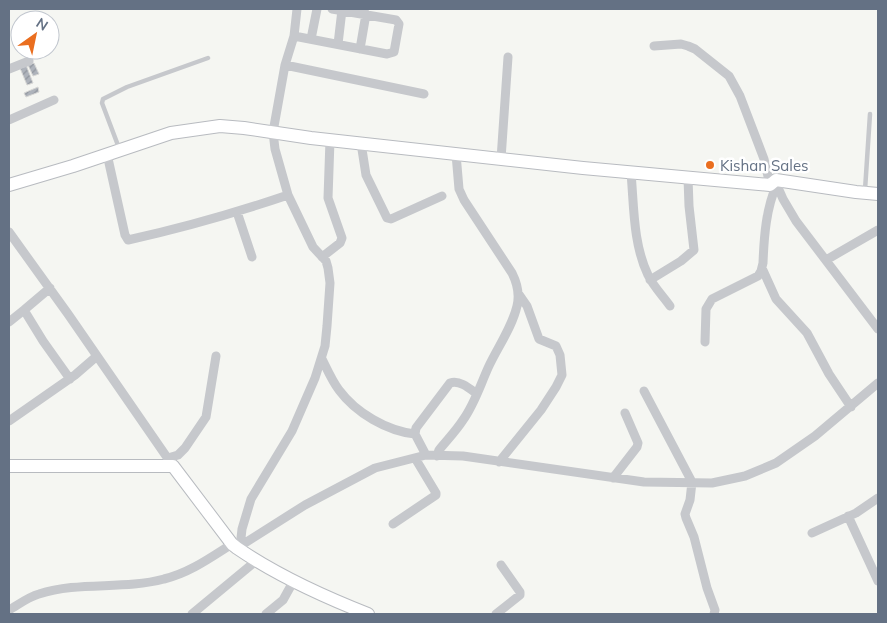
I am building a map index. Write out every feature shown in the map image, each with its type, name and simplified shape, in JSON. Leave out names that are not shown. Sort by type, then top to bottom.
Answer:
[{"type":"main road","points":[[9,185],[172,133],[204,127],[244,128],[330,140],[631,173],[774,183],[878,194]]},
{"type":"main road","points":[[9,466],[170,462],[236,547],[293,582],[328,599],[368,614]]},
{"type":"street","points":[[236,547],[251,499],[292,431],[322,359],[327,326],[330,283],[328,268],[322,257],[313,247],[288,195],[275,149],[273,132],[285,65],[294,36],[297,9]]},
{"type":"street","points":[[312,39],[317,9]]},
{"type":"street","points":[[294,36],[392,54],[395,49],[398,22],[394,19],[332,9]]},
{"type":"street","points":[[338,44],[342,10]]},
{"type":"street","points":[[360,48],[366,14]]},
{"type":"street","points":[[654,46],[681,44],[688,46],[695,49],[729,76],[740,96],[774,183],[796,221],[878,329]]},
{"type":"street","points":[[501,159],[508,57]]},
{"type":"street","points":[[9,69],[29,61]]},
{"type":"street","points":[[285,65],[424,94]]},
{"type":"street","points":[[9,120],[54,100]]},
{"type":"street","points":[[322,257],[340,244],[342,238],[328,198],[330,140]]},
{"type":"street","points":[[361,143],[366,175],[387,218],[391,219],[442,196]]},
{"type":"street","points":[[113,151],[127,240],[185,227],[288,195]]},
{"type":"street","points":[[437,456],[439,450],[463,421],[477,394],[510,325],[517,305],[518,293],[517,283],[512,272],[464,200],[459,189],[456,154]]},
{"type":"street","points":[[631,173],[638,244],[642,261],[650,280],[670,306]]},
{"type":"street","points":[[650,280],[681,261],[694,250],[688,178]]},
{"type":"street","points":[[705,342],[706,309],[708,304],[712,299],[758,276],[762,268],[769,206],[774,183]]},
{"type":"street","points":[[237,212],[252,256]]},
{"type":"street","points":[[826,260],[878,230]]},
{"type":"street","points":[[9,232],[170,462],[184,448],[206,417],[216,356]]},
{"type":"street","points":[[762,268],[776,299],[807,333],[830,374],[852,407]]},
{"type":"street","points":[[9,322],[50,288]]},
{"type":"street","points":[[499,462],[541,410],[562,375],[558,350],[553,344],[539,340],[527,306],[518,293]]},
{"type":"street","points":[[24,310],[70,379]]},
{"type":"street","points":[[9,421],[70,379],[97,356]]},
{"type":"street","points":[[322,359],[338,388],[356,408],[393,428],[416,434]]},
{"type":"street","points":[[426,455],[416,434],[416,428],[450,383],[460,384],[477,394]]},
{"type":"street","points":[[9,610],[33,596],[62,589],[132,585],[164,579],[194,568],[236,547],[340,485],[375,468],[426,455],[463,456],[644,482],[712,483],[745,476],[776,463],[852,407],[878,383]]},
{"type":"street","points":[[644,391],[692,482],[690,500],[685,514],[694,537],[707,588],[715,610],[714,614]]},
{"type":"street","points":[[613,478],[637,447],[638,443],[625,413]]},
{"type":"street","points":[[393,524],[436,495],[416,458]]},
{"type":"street","points":[[812,533],[848,516],[878,498]]},
{"type":"street","points":[[848,516],[878,581]]},
{"type":"street","points":[[192,614],[256,561]]},
{"type":"street","points":[[496,614],[520,596],[520,592],[501,565]]},
{"type":"street","points":[[266,614],[283,600],[293,582]]},
{"type":"lane","points":[[113,151],[102,103],[103,99],[127,87],[208,58]]},
{"type":"lane","points":[[865,193],[870,114]]},
{"type":"building","points":[[34,63],[39,74],[33,76],[28,65]]},
{"type":"building","points":[[26,65],[33,83],[27,85],[20,68]]},
{"type":"building","points":[[38,87],[39,92],[26,97],[24,93]]},
{"type":"place","name":"Kishan Sales","points":[[710,165]]}]
